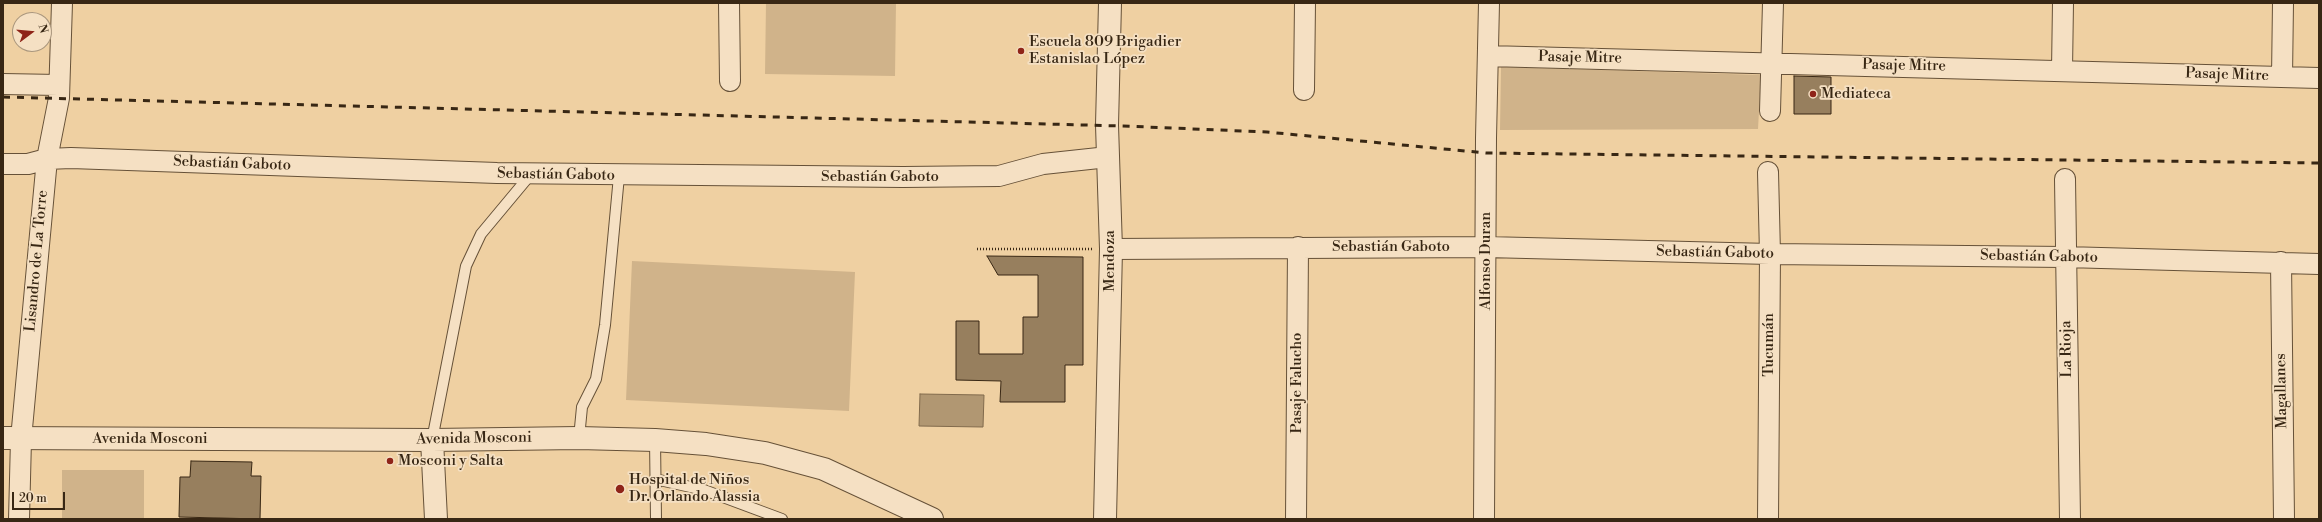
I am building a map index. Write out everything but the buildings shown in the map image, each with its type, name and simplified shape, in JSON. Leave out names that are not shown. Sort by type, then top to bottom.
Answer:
[{"type":"street","name":"Lisandro de La Torre","points":[[19,519],[12,438],[47,159],[59,98],[58,85],[62,3]]},
{"type":"street","points":[[729,3],[730,81]]},
{"type":"street","name":"Mendoza","points":[[1105,519],[1111,249],[1108,157],[1110,3]]},
{"type":"street","points":[[1304,90],[1305,3]]},
{"type":"street","name":"Alfonso Duran","points":[[1484,519],[1489,3]]},
{"type":"street","points":[[1770,112],[1773,3]]},
{"type":"street","points":[[2062,70],[2063,3]]},
{"type":"street","points":[[2282,77],[2283,3]]},
{"type":"street","name":"Pasaje Mitre","points":[[1488,56],[2319,78]]},
{"type":"street","points":[[3,84],[58,85]]},
{"type":"street","name":"Sebastián Gaboto","points":[[3,164],[28,164],[47,159],[71,158],[619,176],[999,176],[1043,164],[1108,157]]},
{"type":"street","name":"Tucumán","points":[[1768,172],[1770,254],[1768,519]]},
{"type":"street","name":"La Rioja","points":[[2065,179],[2070,519]]},
{"type":"street","name":"Pasaje Falucho","points":[[1296,519],[1298,247]]},
{"type":"street","name":"Sebastián Gaboto","points":[[1111,249],[1486,247],[1770,254],[2066,257],[2319,264]]},
{"type":"street","name":"Magallanes","points":[[2281,262],[2284,519]]},
{"type":"street","name":"Avenida Mosconi","points":[[12,438],[432,440],[579,438],[655,440],[706,444],[765,453],[824,469],[932,519]]},
{"type":"street","points":[[432,440],[436,519]]},
{"type":"lane","points":[[432,440],[466,266],[481,234],[531,174]]},
{"type":"lane","points":[[579,438],[582,407],[596,379],[605,325],[619,176]]},
{"type":"lane","points":[[655,440],[656,519]]},
{"type":"lane","points":[[655,479],[704,490],[782,519]]},
{"type":"path","points":[[977,249],[1111,249]]},
{"type":"shaded area","points":[[766,3],[896,3],[895,76],[765,74]]},
{"type":"shaded area","points":[[1501,67],[1761,75],[1758,129],[1500,130]]},
{"type":"shaded area","points":[[632,261],[855,272],[849,411],[626,400]]},
{"type":"shaded area","points":[[920,394],[984,395],[983,427],[919,426]]},
{"type":"shaded area","points":[[62,470],[144,470],[144,519],[62,519]]},
{"type":"railway","points":[[3,97],[1123,126],[1267,132],[1486,153],[2319,163]]},
{"type":"place","name":"Escuela 809 Brigadier Estanislao López","points":[[1021,51]]},
{"type":"place","name":"Mediateca","points":[[1813,94]]},
{"type":"place","name":"Mosconi y Salta","points":[[390,461]]},
{"type":"place","name":"Hospital de Niños Dr. Orlando Alassia","points":[[620,489]]}]
